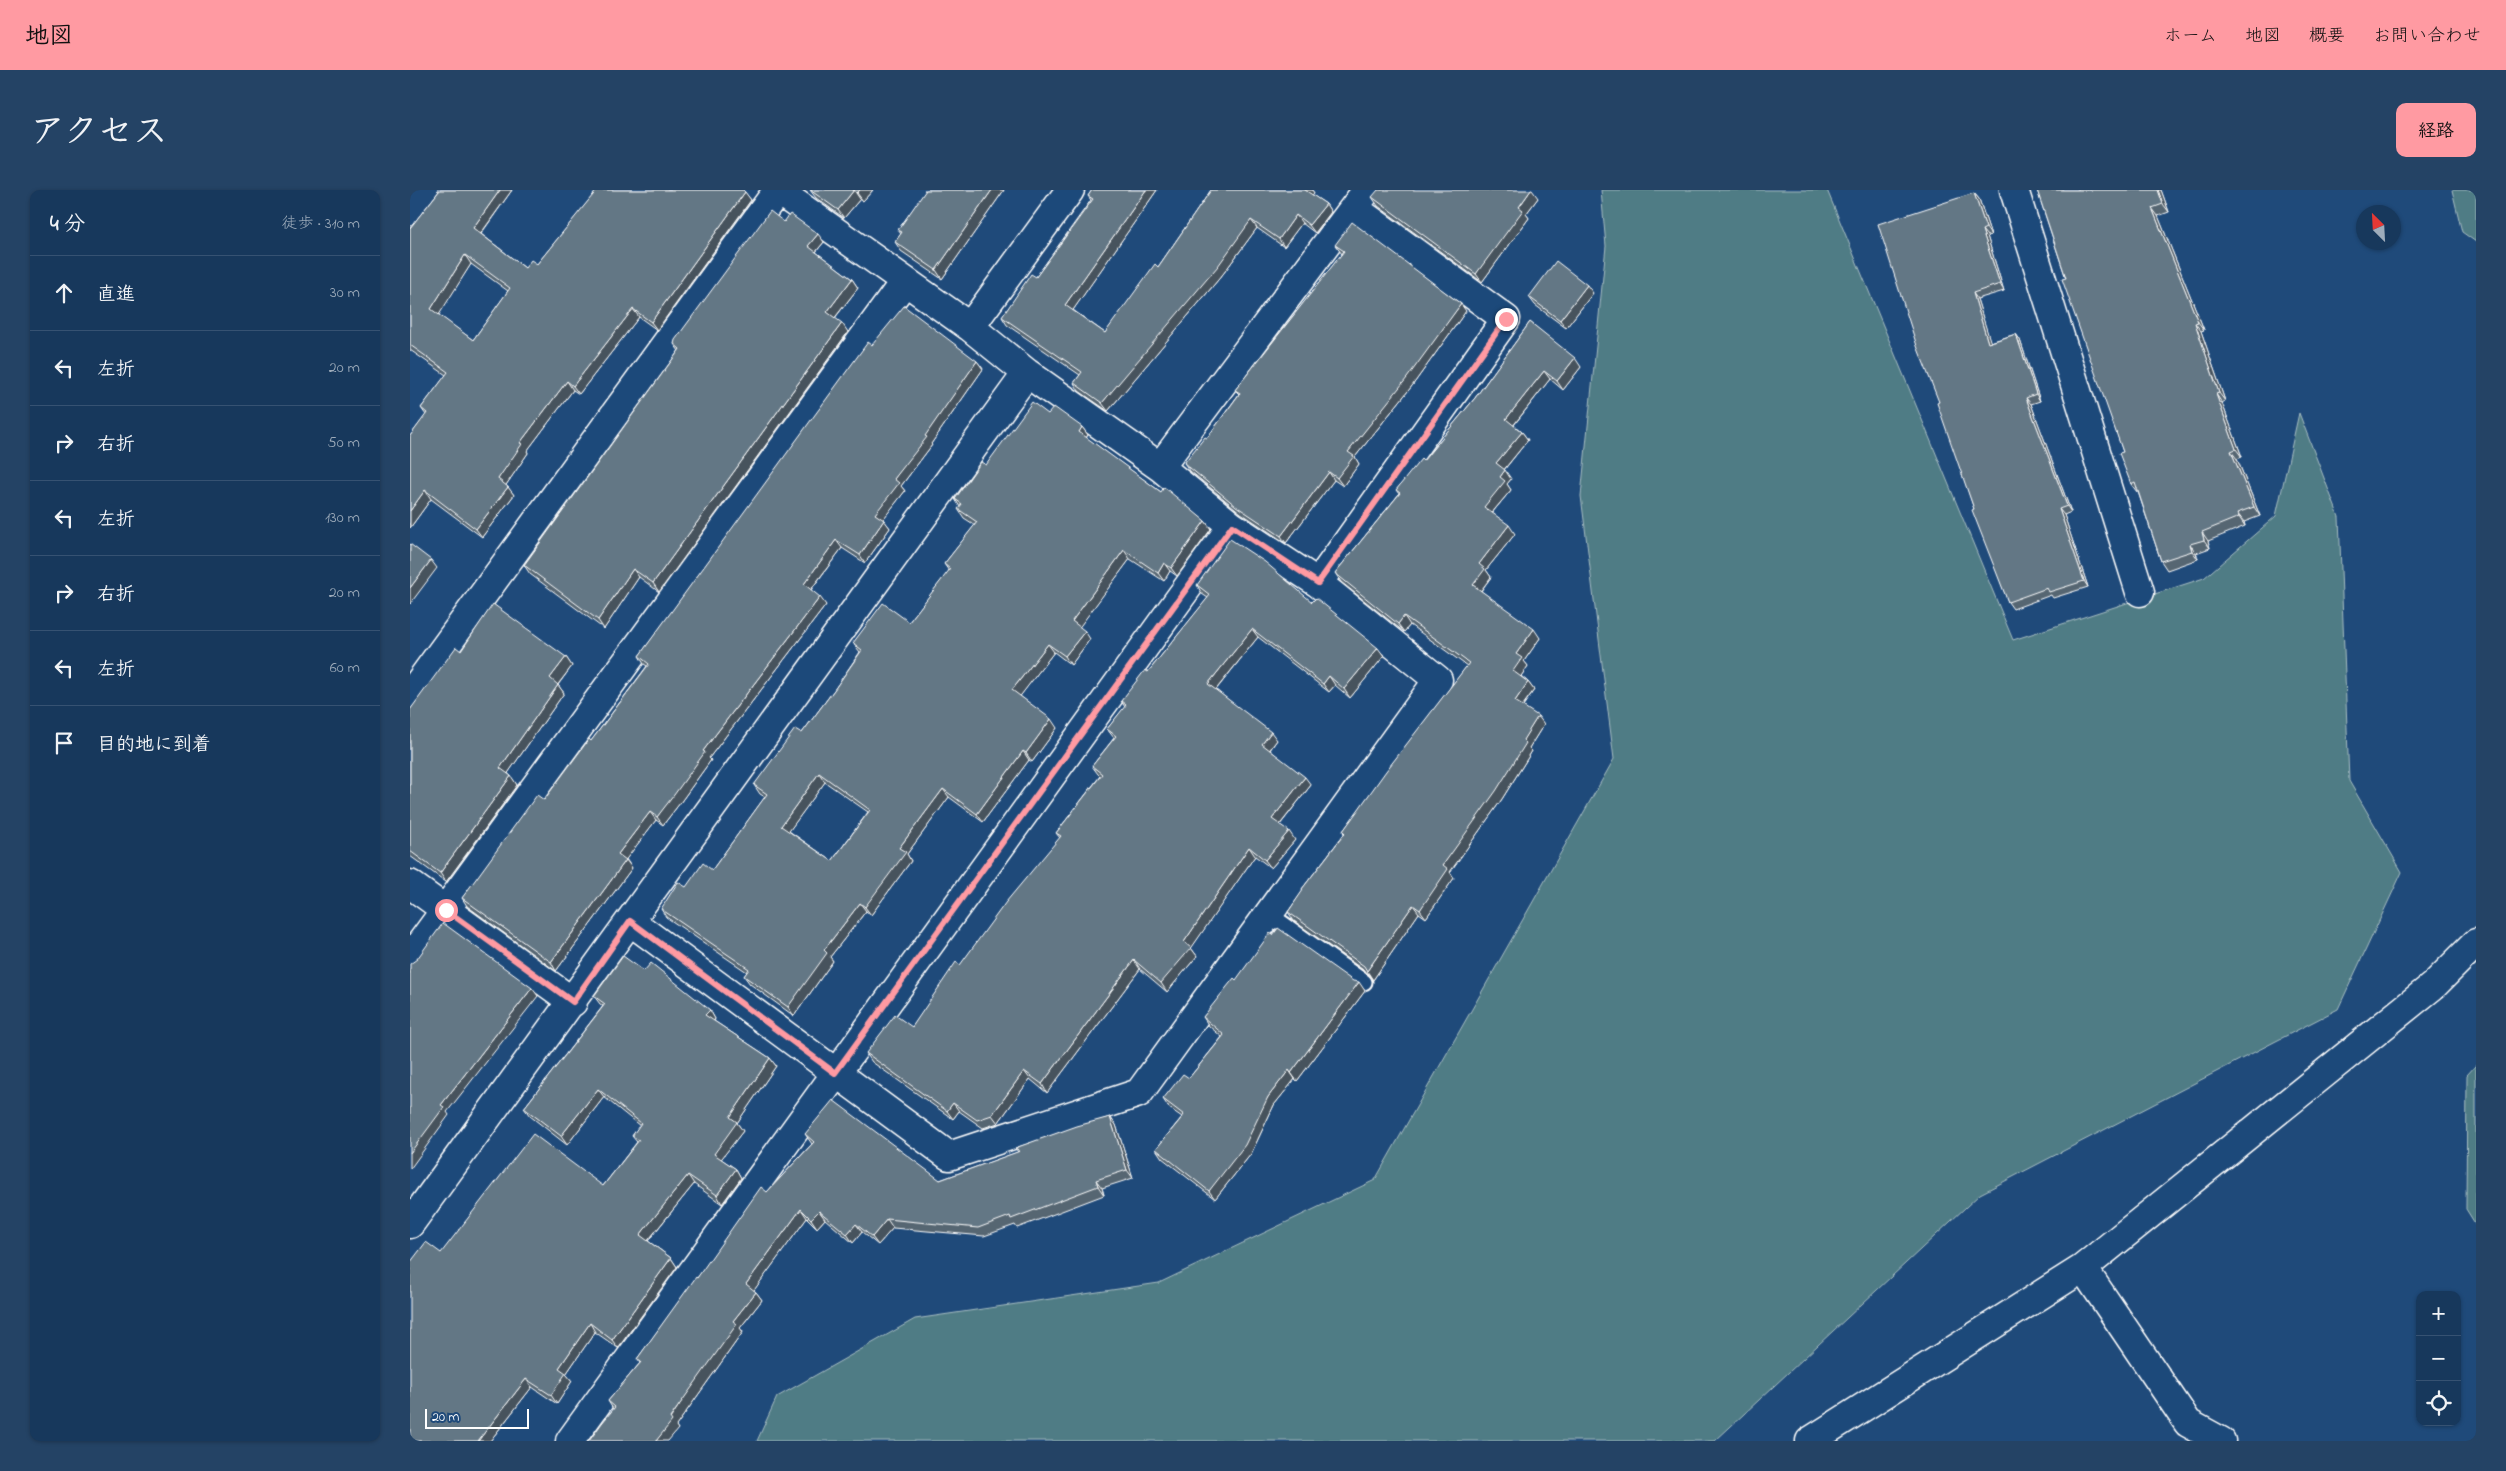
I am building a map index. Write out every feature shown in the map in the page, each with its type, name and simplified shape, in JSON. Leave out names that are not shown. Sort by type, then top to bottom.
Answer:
[{"type":"street","points":[[410,695],[777,190],[970,327],[1027,373],[1160,468],[1232,526],[1318,583],[1438,680],[1139,1093],[949,1156],[630,921]]},
{"type":"street","points":[[970,327],[1070,190]]},
{"type":"street","points":[[2014,190],[2140,592]]},
{"type":"street","points":[[1160,468],[1360,199],[1506,319],[1318,583]]},
{"type":"street","points":[[410,958],[905,281]]},
{"type":"street","points":[[410,1224],[573,1002],[1027,373]]},
{"type":"street","points":[[570,1441],[1232,526]]},
{"type":"street","points":[[410,884],[573,1002]]},
{"type":"street","points":[[1810,1441],[2083,1268],[2434,985],[2476,943]]},
{"type":"street","points":[[2083,1268],[2188,1423],[2221,1441]]},
{"type":"lane","points":[[1269,914],[1364,982]]},
{"type":"green space","points":[[1601,190],[1827,190],[2013,640],[2204,578],[2276,516],[2299,413],[2339,517],[2349,781],[2402,872],[2338,1009],[1980,1194],[1715,1441],[757,1441],[777,1397],[915,1319],[1159,1283],[1375,1180],[1614,759],[1581,496],[1606,246]]},
{"type":"green space","points":[[2452,190],[2476,190],[2476,242],[2462,232]]},
{"type":"green space","points":[[2476,1065],[2476,1225],[2466,1209],[2467,1075]]},
{"type":"building","points":[[440,190],[500,190],[473,228],[525,268],[531,260],[537,264],[597,190],[743,190],[745,192],[651,322],[633,309],[573,386],[567,381],[520,443],[522,444],[498,479],[508,487],[476,529],[425,490],[410,511],[410,436],[427,413],[421,408],[448,372],[410,345],[410,228]],"holes":[[[465,255],[510,288],[473,340],[431,309]]]},
{"type":"building","points":[[810,190],[854,190],[838,210]]},
{"type":"building","points":[[926,190],[992,190],[936,270],[895,242],[902,232],[898,230]]},
{"type":"building","points":[[1092,190],[1146,190],[1065,305],[1105,333],[1155,264],[1158,267],[1211,190],[1305,190],[1326,204],[1309,225],[1296,215],[1279,239],[1251,220],[1218,266],[1102,403],[1074,383],[1082,372],[1002,317],[1031,274],[1036,277],[1093,199],[1088,196]]},
{"type":"building","points":[[1378,190],[1531,190],[1519,207],[1523,210],[1476,274],[1372,197]]},
{"type":"building","points":[[2037,190],[2158,190],[2163,204],[2152,208],[2198,322],[2195,323],[2219,393],[2216,394],[2236,449],[2231,451],[2254,507],[2237,513],[2239,517],[2202,532],[2204,540],[2190,544],[2192,551],[2161,561],[2135,482],[2131,484],[2119,453],[2123,452],[2062,279],[2066,278]]},
{"type":"building","points":[[1974,193],[1986,228],[1982,230],[2000,284],[1973,293],[1988,343],[2016,334],[2036,394],[2026,398],[2067,506],[2059,509],[2084,581],[2049,592],[2047,588],[2008,602],[1972,510],[1974,509],[1937,403],[1939,402],[1917,346],[1878,224]]},
{"type":"building","points":[[770,211],[784,222],[790,214],[818,234],[808,246],[852,279],[827,312],[842,323],[653,583],[633,569],[598,620],[524,565],[680,349],[674,344],[675,340]]},
{"type":"building","points":[[1352,222],[1461,304],[1407,378],[1348,452],[1354,456],[1337,478],[1329,472],[1281,536],[1236,506],[1184,463],[1205,437],[1207,438],[1240,393],[1235,390],[1344,251],[1335,245]]},
{"type":"building","points":[[1556,261],[1587,285],[1560,320],[1529,297]]},
{"type":"building","points":[[904,306],[977,361],[925,436],[927,437],[894,479],[899,483],[875,514],[884,520],[860,555],[836,540],[804,584],[820,597],[703,751],[705,752],[657,817],[650,812],[618,854],[626,860],[551,962],[462,898],[537,795],[544,800],[589,739],[591,741],[649,664],[639,656],[868,342],[872,345]]},
{"type":"building","points":[[1530,322],[1575,358],[1557,381],[1544,371],[1506,419],[1522,432],[1496,463],[1505,470],[1500,477],[1505,481],[1484,507],[1509,525],[1479,564],[1485,569],[1473,585],[1534,629],[1516,654],[1522,658],[1513,671],[1528,682],[1515,701],[1538,716],[1523,740],[1526,743],[1496,791],[1443,865],[1448,869],[1420,910],[1413,905],[1367,971],[1364,966],[1288,912],[1302,889],[1345,833],[1343,831],[1386,771],[1469,663],[1404,616],[1398,624],[1335,573],[1400,493],[1396,490],[1421,459],[1423,461],[1475,398]]},
{"type":"building","points":[[1032,402],[1048,414],[1054,407],[1082,427],[1079,432],[1161,492],[1164,487],[1205,521],[1171,568],[1164,563],[1158,573],[1124,550],[1072,621],[1085,631],[1065,656],[1048,644],[1012,690],[1051,719],[1026,753],[1023,751],[977,814],[943,789],[899,848],[906,852],[865,907],[860,903],[824,950],[827,953],[788,1007],[744,976],[749,969],[661,909],[678,882],[686,887],[703,863],[712,870],[767,794],[754,785],[795,729],[802,733],[834,690],[862,650],[853,643],[883,603],[909,622],[950,569],[944,564],[977,522],[958,509],[962,504],[955,499],[981,462],[986,465]],"holes":[[[819,773],[870,810],[832,861],[781,826]]]},
{"type":"building","points":[[1230,539],[1265,562],[1312,602],[1316,598],[1378,648],[1344,689],[1329,676],[1323,684],[1252,629],[1208,684],[1271,732],[1262,744],[1305,777],[1272,819],[1289,831],[1265,860],[1249,847],[1184,942],[1191,948],[1161,983],[1134,960],[1042,1084],[1024,1071],[992,1115],[977,1120],[953,1103],[947,1111],[866,1053],[895,1015],[912,1027],[956,962],[960,965],[1006,902],[1061,836],[1056,833],[1102,774],[1092,766],[1116,736],[1107,729],[1126,705],[1121,701],[1145,670],[1148,672],[1210,595],[1197,585]]},
{"type":"building","points":[[410,544],[431,560],[410,588]]},
{"type":"building","points":[[493,604],[566,657],[550,678],[558,685],[500,768],[511,776],[440,873],[410,851],[410,710],[456,647],[461,651]]},
{"type":"building","points":[[443,923],[532,988],[441,1105],[444,1107],[410,1153],[410,964],[417,959]]},
{"type":"building","points":[[1278,928],[1353,981],[1359,982],[1291,1073],[1289,1070],[1268,1097],[1245,1145],[1209,1191],[1156,1149],[1184,1115],[1163,1099],[1183,1074],[1189,1078],[1224,1035],[1203,1017],[1234,978],[1236,980],[1270,933],[1273,935]]},
{"type":"building","points":[[623,956],[644,971],[651,963],[710,1010],[705,1015],[770,1058],[730,1117],[737,1122],[714,1154],[736,1169],[717,1195],[688,1175],[640,1235],[671,1258],[612,1340],[590,1323],[559,1368],[566,1373],[551,1395],[526,1379],[478,1441],[410,1441],[410,1263],[426,1242],[441,1253],[533,1134],[603,1186],[639,1140],[632,1136],[641,1123],[598,1089],[561,1136],[524,1108],[605,1004],[594,996]]},
{"type":"building","points":[[833,1100],[940,1180],[1020,1151],[1015,1148],[1077,1126],[1110,1117],[1127,1170],[1096,1180],[1098,1186],[1011,1219],[1010,1216],[978,1228],[887,1219],[872,1237],[856,1224],[847,1234],[819,1211],[811,1219],[801,1209],[746,1284],[756,1292],[733,1321],[737,1324],[670,1418],[672,1421],[656,1441],[589,1441],[615,1407],[608,1401],[641,1362],[637,1359],[761,1187],[767,1192],[814,1142],[805,1134]]},
{"type":"route","points":[[446,910],[573,1002],[630,921],[835,1073],[1232,526],[1318,583],[1506,319]]}]
